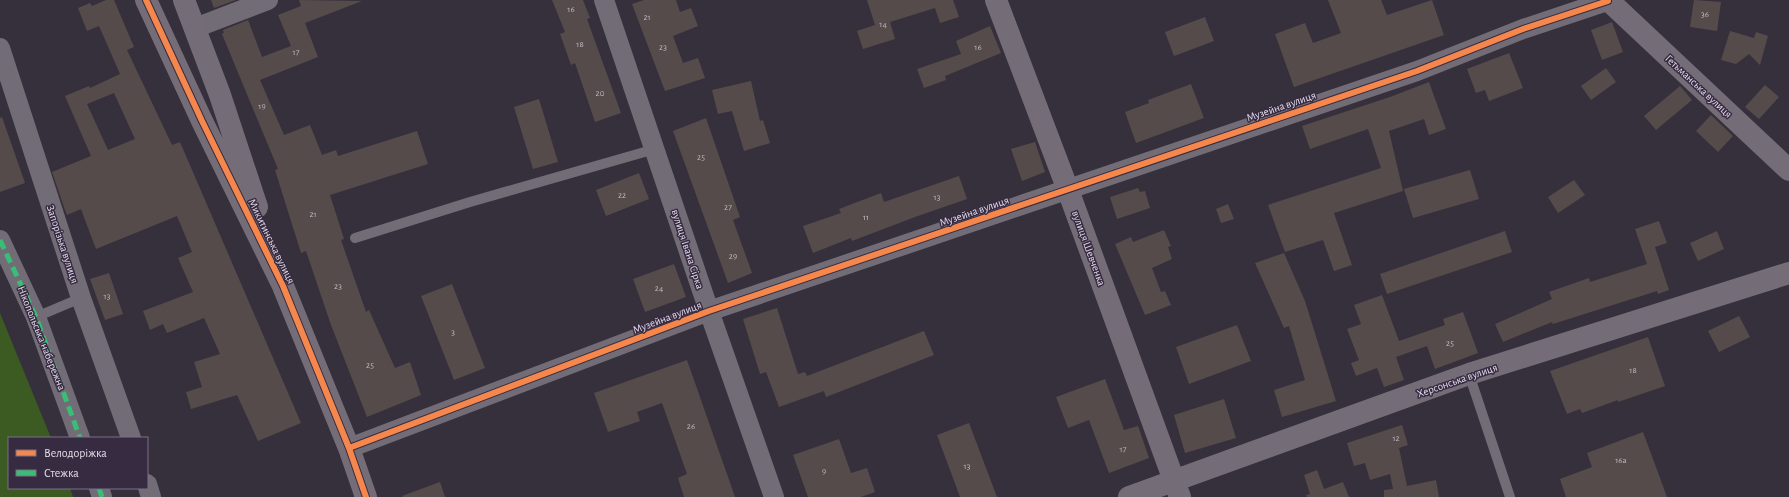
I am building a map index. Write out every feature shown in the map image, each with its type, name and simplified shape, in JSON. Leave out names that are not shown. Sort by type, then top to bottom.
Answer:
[{"type":"street","name":"Микитинська вулиця","points":[[146,0],[202,121],[283,286]]},
{"type":"street","name":"Микитинська вулиця","points":[[184,0],[220,95],[283,286],[349,448],[366,497]]},
{"type":"street","points":[[195,28],[268,0]]},
{"type":"street","name":"вулиця Івана Сірка","points":[[604,0],[709,312],[774,497]]},
{"type":"street","name":"вулиця Шевченка","points":[[996,0],[1068,190],[1177,489]]},
{"type":"street","name":"Музейна вулиця","points":[[349,448],[709,312],[1417,71],[1523,29],[1609,0]]},
{"type":"street","name":"Гетьманська вулиця","points":[[1609,0],[1789,170]]},
{"type":"street","name":"Запорізька вулиця","points":[[0,48],[81,298],[131,437]]},
{"type":"street","name":"Нікопольська набережна","points":[[0,240],[36,317],[80,437]]},
{"type":"street","name":"Херсонська вулиця","points":[[1129,497],[1177,489],[1469,374],[1789,273]]},
{"type":"street","points":[[148,487],[152,497]]},
{"type":"lane","points":[[355,238],[470,202],[655,148]]},
{"type":"lane","points":[[36,317],[81,298]]},
{"type":"lane","points":[[1469,374],[1510,497]]},
{"type":"green space","points":[[0,313],[51,437],[8,437],[8,489],[70,489],[73,497],[0,497]]},
{"type":"building","points":[[106,0],[114,0],[134,47],[127,50],[172,145],[180,142],[301,423],[258,441],[237,395],[191,409],[186,392],[202,387],[194,362],[220,354],[204,318],[167,333],[163,324],[150,330],[143,311],[193,292],[178,258],[192,252],[177,216],[96,249],[81,209],[67,215],[52,172],[91,156],[65,96],[89,86],[90,88],[120,74],[99,26],[87,31],[78,8],[90,3],[92,6]],"holes":[[[114,93],[135,139],[108,150],[87,104]]]},
{"type":"building","points":[[211,0],[236,0],[214,8]]},
{"type":"building","points":[[299,0],[362,1],[305,23],[318,57],[260,80],[284,135],[310,125],[322,155],[336,150],[338,156],[417,131],[428,164],[330,195],[344,239],[341,240],[366,312],[369,310],[395,368],[410,362],[421,395],[367,417],[331,325],[306,251],[301,253],[275,170],[278,169],[222,34],[224,33],[223,30],[248,20],[262,57],[291,46],[278,15],[301,6]]},
{"type":"building","points":[[552,0],[583,0],[590,18],[587,19],[621,113],[595,122],[575,63],[571,65],[560,34],[565,32]]},
{"type":"building","points":[[644,0],[676,0],[680,12],[691,8],[698,26],[673,36],[683,63],[698,58],[705,78],[665,91],[632,4]]},
{"type":"building","points":[[867,0],[953,0],[959,17],[940,23],[935,8],[890,22],[895,39],[863,49],[857,31],[875,25]]},
{"type":"building","points":[[1328,0],[1381,0],[1387,15],[1432,0],[1444,35],[1294,87],[1275,34],[1305,23],[1313,43],[1341,33]]},
{"type":"building","points":[[1694,0],[1721,2],[1717,31],[1690,27]]},
{"type":"building","points":[[1205,17],[1214,41],[1174,56],[1165,32]]},
{"type":"building","points":[[1612,22],[1623,52],[1602,60],[1591,30]]},
{"type":"building","points":[[990,26],[1001,53],[945,76],[946,80],[924,88],[917,69],[961,54],[956,41]]},
{"type":"building","points":[[1730,31],[1754,38],[1756,32],[1768,36],[1760,65],[1749,54],[1736,64],[1721,60]]},
{"type":"building","points":[[1509,53],[1523,88],[1489,101],[1485,90],[1476,93],[1467,69]]},
{"type":"building","points":[[1606,68],[1616,82],[1591,100],[1581,86]]},
{"type":"building","points":[[751,81],[760,121],[763,120],[770,143],[744,151],[732,111],[718,114],[712,90]]},
{"type":"building","points":[[1429,82],[1446,129],[1429,135],[1424,119],[1389,131],[1403,191],[1334,213],[1352,265],[1334,271],[1323,240],[1285,252],[1268,205],[1381,168],[1368,129],[1310,149],[1302,126],[1390,97]]},
{"type":"building","points":[[1191,84],[1204,118],[1136,143],[1125,112],[1149,103],[1148,100]]},
{"type":"building","points":[[1765,85],[1779,97],[1759,119],[1745,107]]},
{"type":"building","points":[[1680,86],[1692,100],[1656,130],[1644,116]]},
{"type":"building","points":[[539,99],[558,162],[533,169],[514,107]]},
{"type":"building","points":[[1711,115],[1733,136],[1718,152],[1696,131]]},
{"type":"building","points":[[2,117],[25,183],[0,192],[0,118]]},
{"type":"building","points":[[706,118],[740,217],[733,220],[752,273],[728,283],[673,131]]},
{"type":"building","points":[[1035,142],[1045,172],[1022,181],[1011,149]]},
{"type":"building","points":[[1470,170],[1479,199],[1413,218],[1404,189]]},
{"type":"building","points":[[639,173],[649,199],[606,216],[596,190]]},
{"type":"building","points":[[959,176],[967,199],[852,241],[851,238],[813,253],[803,226],[841,213],[839,209],[881,193],[884,202]]},
{"type":"building","points":[[1574,180],[1585,195],[1558,213],[1548,197]]},
{"type":"building","points":[[1138,188],[1140,192],[1145,191],[1150,208],[1117,219],[1110,197]]},
{"type":"building","points":[[1228,204],[1234,219],[1221,223],[1216,209]]},
{"type":"building","points":[[1659,221],[1667,243],[1655,247],[1669,290],[1658,294],[1657,291],[1553,324],[1552,322],[1503,342],[1495,324],[1552,299],[1549,292],[1589,278],[1590,282],[1647,264],[1635,229]]},
{"type":"building","points":[[1164,230],[1171,246],[1168,247],[1172,259],[1152,268],[1161,292],[1165,291],[1171,305],[1145,315],[1115,244],[1131,237],[1133,242]]},
{"type":"building","points":[[1505,231],[1512,252],[1387,294],[1380,274]]},
{"type":"building","points":[[1717,231],[1724,249],[1698,261],[1690,243]]},
{"type":"building","points":[[1284,253],[1305,301],[1336,401],[1282,417],[1274,390],[1305,380],[1289,326],[1284,328],[1255,263]]},
{"type":"building","points":[[674,264],[686,297],[645,312],[633,279]]},
{"type":"building","points":[[109,273],[123,314],[105,320],[90,279]]},
{"type":"building","points":[[452,284],[485,368],[454,380],[421,296]]},
{"type":"building","points":[[1382,295],[1399,341],[1445,325],[1443,319],[1463,312],[1478,353],[1435,369],[1427,346],[1396,357],[1404,380],[1384,387],[1377,368],[1356,376],[1351,363],[1359,360],[1347,329],[1361,324],[1354,305]]},
{"type":"building","points":[[777,308],[798,374],[805,372],[807,376],[924,331],[934,355],[826,397],[824,391],[779,407],[766,372],[760,374],[743,319]]},
{"type":"building","points":[[1739,316],[1750,337],[1719,352],[1708,331]]},
{"type":"building","points":[[1237,325],[1251,361],[1189,384],[1176,347]]},
{"type":"building","points":[[1648,337],[1665,386],[1618,402],[1618,400],[1582,413],[1580,409],[1567,414],[1550,371]]},
{"type":"building","points":[[687,360],[735,497],[684,497],[678,478],[687,474],[662,403],[637,412],[640,421],[608,432],[594,393]]},
{"type":"building","points":[[1105,379],[1124,430],[1138,426],[1149,458],[1109,473],[1089,420],[1068,428],[1056,397]]},
{"type":"building","points":[[1224,399],[1236,438],[1185,453],[1174,415]]},
{"type":"building","points":[[969,423],[997,497],[960,497],[937,435]]},
{"type":"building","points":[[1402,425],[1408,445],[1399,448],[1407,486],[1436,480],[1439,497],[1384,497],[1384,490],[1393,489],[1390,474],[1370,480],[1365,463],[1354,466],[1347,443]]},
{"type":"building","points":[[1643,432],[1667,497],[1566,497],[1560,479],[1592,467],[1587,453]]},
{"type":"building","points":[[839,439],[851,473],[867,468],[875,492],[861,497],[808,497],[793,455]]},
{"type":"building","points":[[1317,470],[1324,489],[1343,482],[1349,497],[1307,497],[1306,495],[1310,494],[1304,475]]},
{"type":"building","points":[[440,482],[445,497],[402,496]]},
{"type":"marked path","points":[[0,240],[36,317],[80,437]]},
{"type":"marked path","points":[[99,489],[102,497]]},
{"type":"cycle path","points":[[146,0],[202,121],[283,286],[349,448],[366,497]]},
{"type":"cycle path","points":[[349,448],[709,311],[1417,71],[1523,29],[1608,1]]}]
